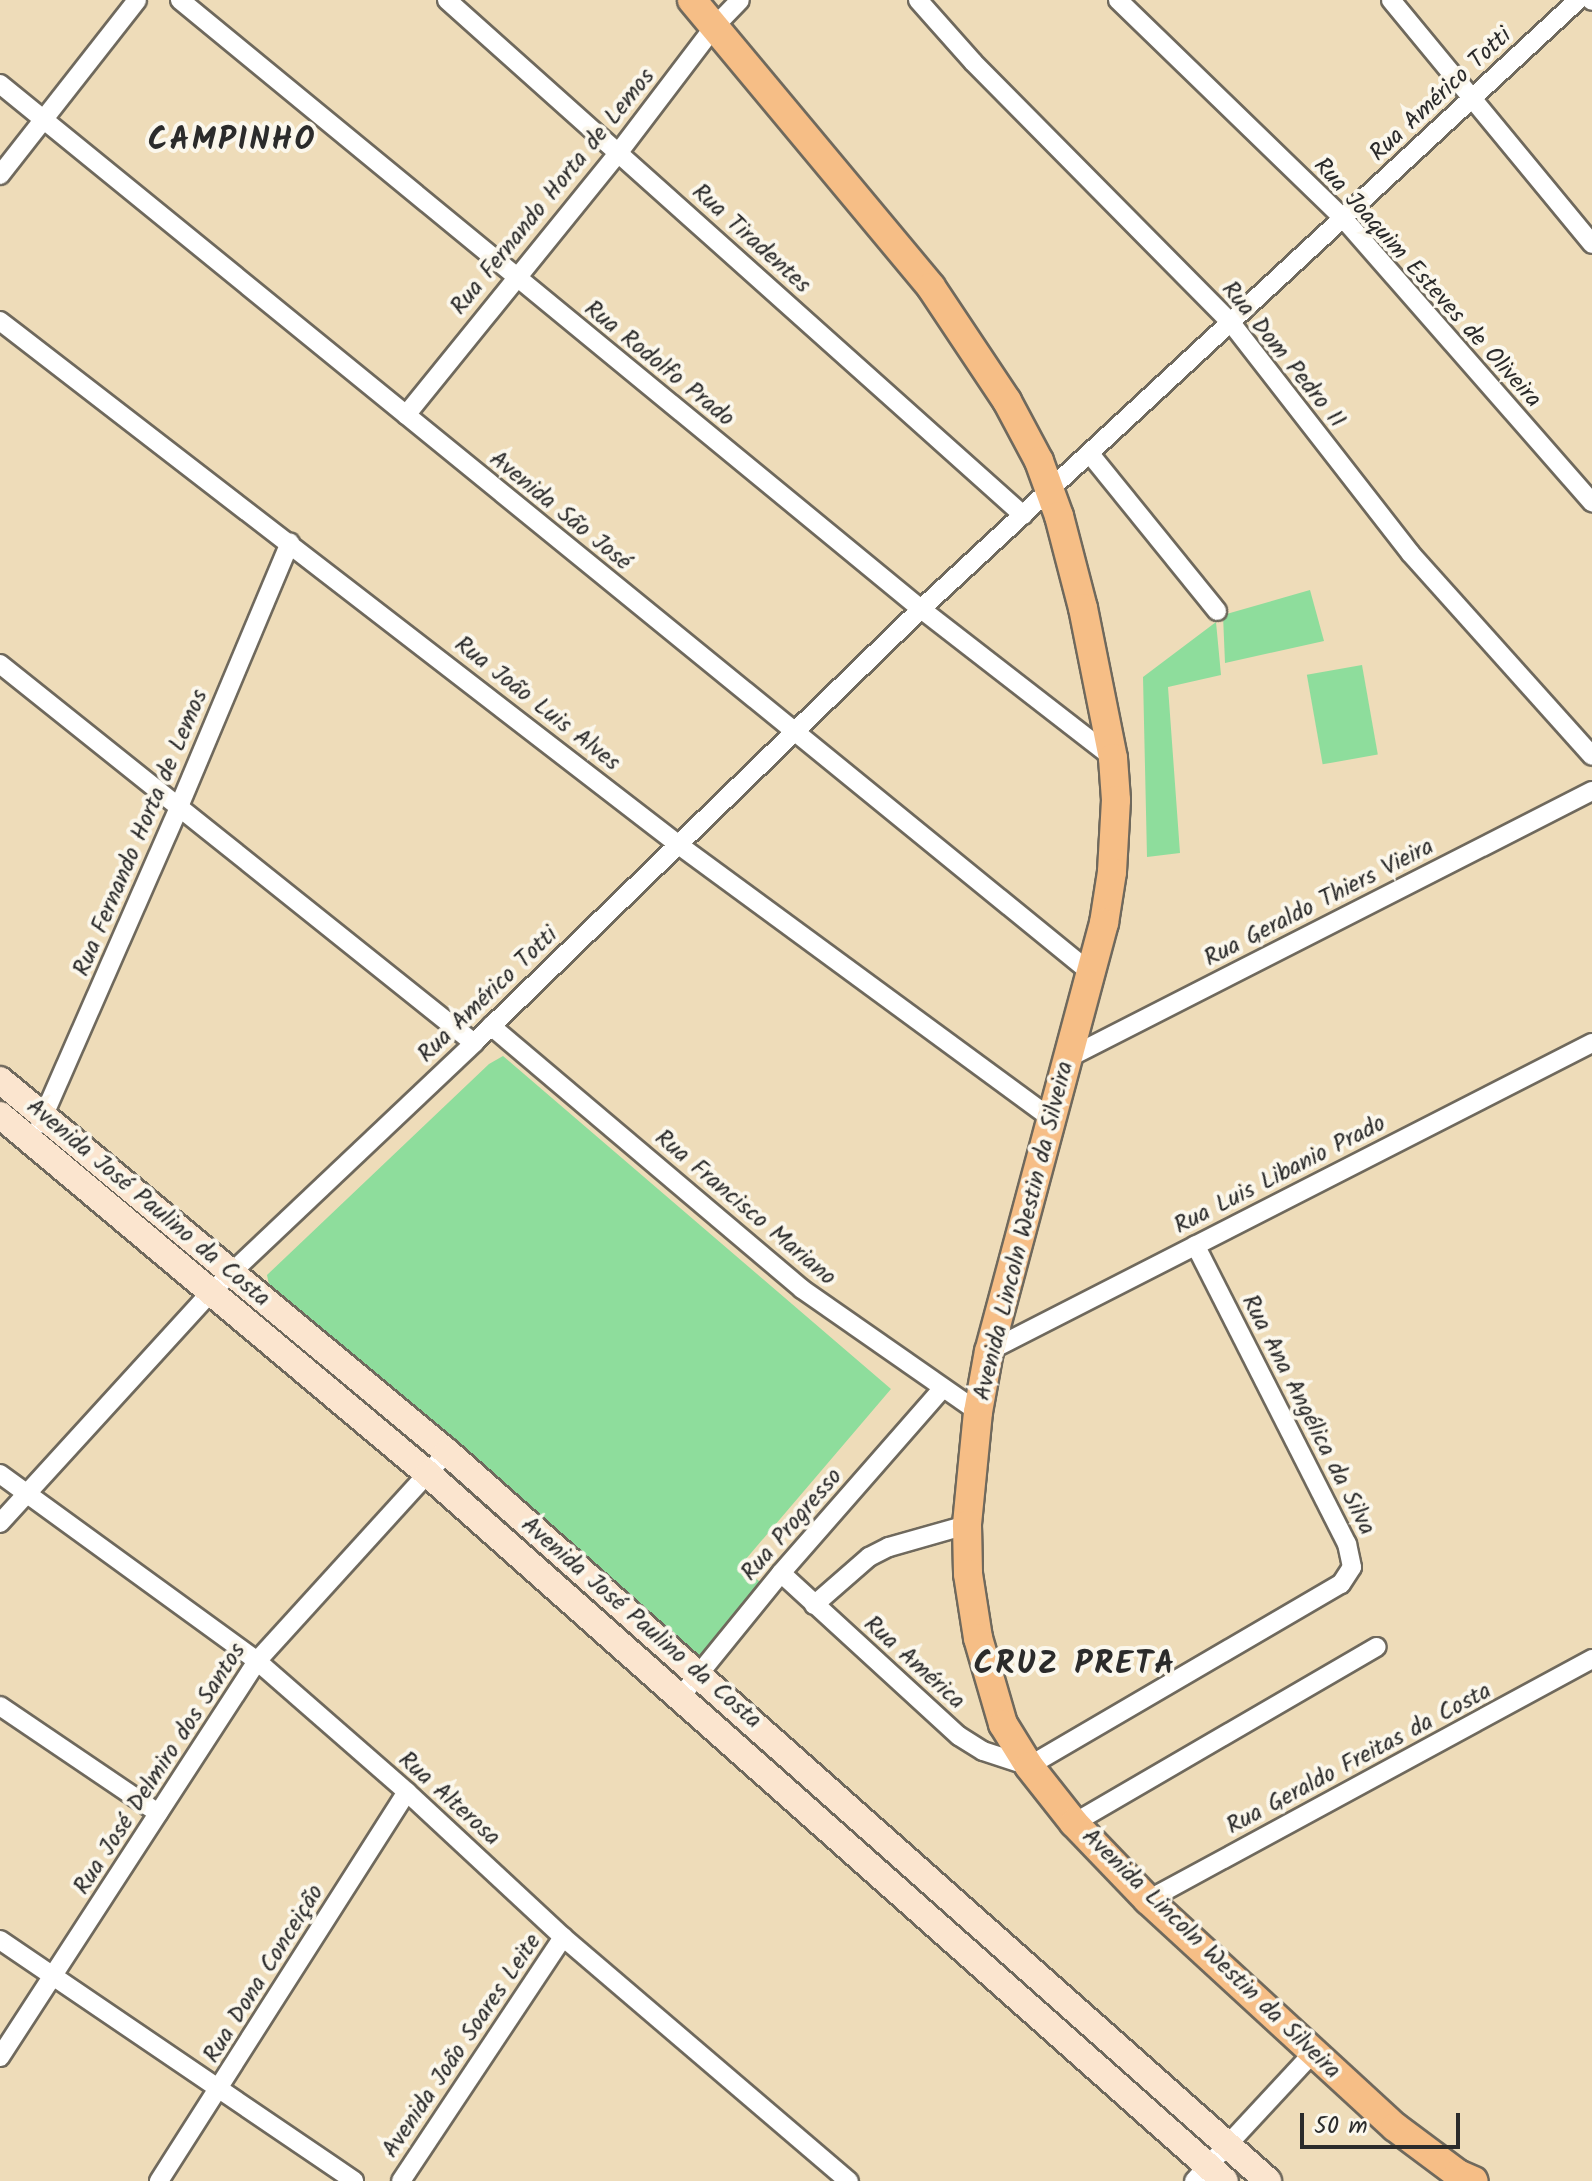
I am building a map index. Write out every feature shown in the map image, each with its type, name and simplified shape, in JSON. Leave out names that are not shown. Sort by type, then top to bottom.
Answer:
[{"type":"main road","points":[[692,0],[714,27]]},
{"type":"main road","name":"Avenida Lincoln Westin da Silveira","points":[[714,27],[931,287],[1007,401],[1050,488],[1083,608],[1113,758],[1116,800],[1112,872],[1091,973],[989,1351],[978,1412],[967,1525],[968,1574],[978,1638],[1003,1724],[1029,1766],[1074,1823],[1148,1900],[1415,2143],[1458,2174],[1474,2181]]},
{"type":"main road","name":"Avenida José Paulino da Costa","points":[[0,1080],[447,1452],[1268,2181]]},
{"type":"main road","name":"Avenida José Paulino da Costa","points":[[0,1115],[428,1474],[681,1696],[1209,2176]]},
{"type":"street","points":[[0,175],[137,0]]},
{"type":"street","name":"Rua Rodolfo Prado","points":[[180,0],[921,609],[1113,758]]},
{"type":"street","name":"Rua Tiradentes","points":[[447,0],[1023,515]]},
{"type":"street","name":"Rua Fernando Horta de Lemos","points":[[406,415],[619,152],[714,27],[740,0]]},
{"type":"street","name":"Rua Dom Pedro II","points":[[918,0],[973,62],[1232,324],[1411,554],[1592,756]]},
{"type":"street","name":"Rua Joaquim Esteves de Oliveira","points":[[1118,0],[1343,218],[1592,502]]},
{"type":"street","points":[[1391,0],[1592,244]]},
{"type":"street","name":"Rua Américo Totti","points":[[0,1523],[212,1291],[474,1043],[921,609],[1232,324],[1578,0]]},
{"type":"street","name":"Avenida São José","points":[[0,84],[1091,973]]},
{"type":"street","name":"Rua João Luis Alves","points":[[0,321],[679,845],[1050,1118]]},
{"type":"street","points":[[1090,454],[1217,611]]},
{"type":"street","name":"Rua Fernando Horta de Lemos","points":[[29,1139],[45,1117],[290,543]]},
{"type":"street","points":[[0,664],[474,1043]]},
{"type":"street","name":"Rua Geraldo Thiers Vieira","points":[[1068,1058],[1592,791]]},
{"type":"street","name":"Rua Francisco Mariano","points":[[491,1026],[753,1250],[889,1353],[978,1412]]},
{"type":"street","name":"Rua Luis Libanio Prado","points":[[989,1351],[1592,1043]]},
{"type":"street","name":"Rua Ana Angélica da Silva","points":[[1029,1766],[1326,1595],[1348,1577],[1352,1567],[1347,1544],[1195,1245]]},
{"type":"street","name":"Rua Progresso","points":[[681,1696],[781,1573],[943,1388]]},
{"type":"street","name":"Rua José Delmiro dos Santos","points":[[0,2057],[257,1661],[447,1452]]},
{"type":"street","name":"Rua Alterosa","points":[[0,1474],[257,1661],[407,1792],[563,1937],[849,2181]]},
{"type":"street","points":[[814,1605],[869,1557],[889,1547],[967,1525]]},
{"type":"street","name":"Rua América","points":[[781,1573],[959,1736],[983,1751],[1029,1766]]},
{"type":"street","points":[[1074,1823],[1377,1647]]},
{"type":"street","name":"Rua Geraldo Freitas da Costa","points":[[1148,1900],[1592,1659]]},
{"type":"street","points":[[0,1706],[158,1813]]},
{"type":"street","name":"Rua Dona Conceição","points":[[159,2181],[407,1792]]},
{"type":"street","name":"Avenida João Soares Leite","points":[[401,2181],[563,1937]]},
{"type":"street","points":[[0,1940],[354,2181]]},
{"type":"street","points":[[1209,2176],[1227,2143],[1313,2053]]},
{"type":"green space","points":[[1310,590],[1324,641],[1225,663],[1223,615]]},
{"type":"green space","points":[[1216,622],[1221,675],[1168,687],[1180,853],[1147,857],[1143,677]]},
{"type":"green space","points":[[1362,665],[1378,755],[1323,764],[1307,675]]},
{"type":"green space","points":[[503,1056],[891,1389],[740,1566],[764,1585],[700,1662],[270,1290],[267,1275],[489,1064]]},
{"type":"district","name":"CAMPINHO","points":[[232,141]]},
{"type":"district","name":"CRUZ PRETA","points":[[1075,1665]]}]
